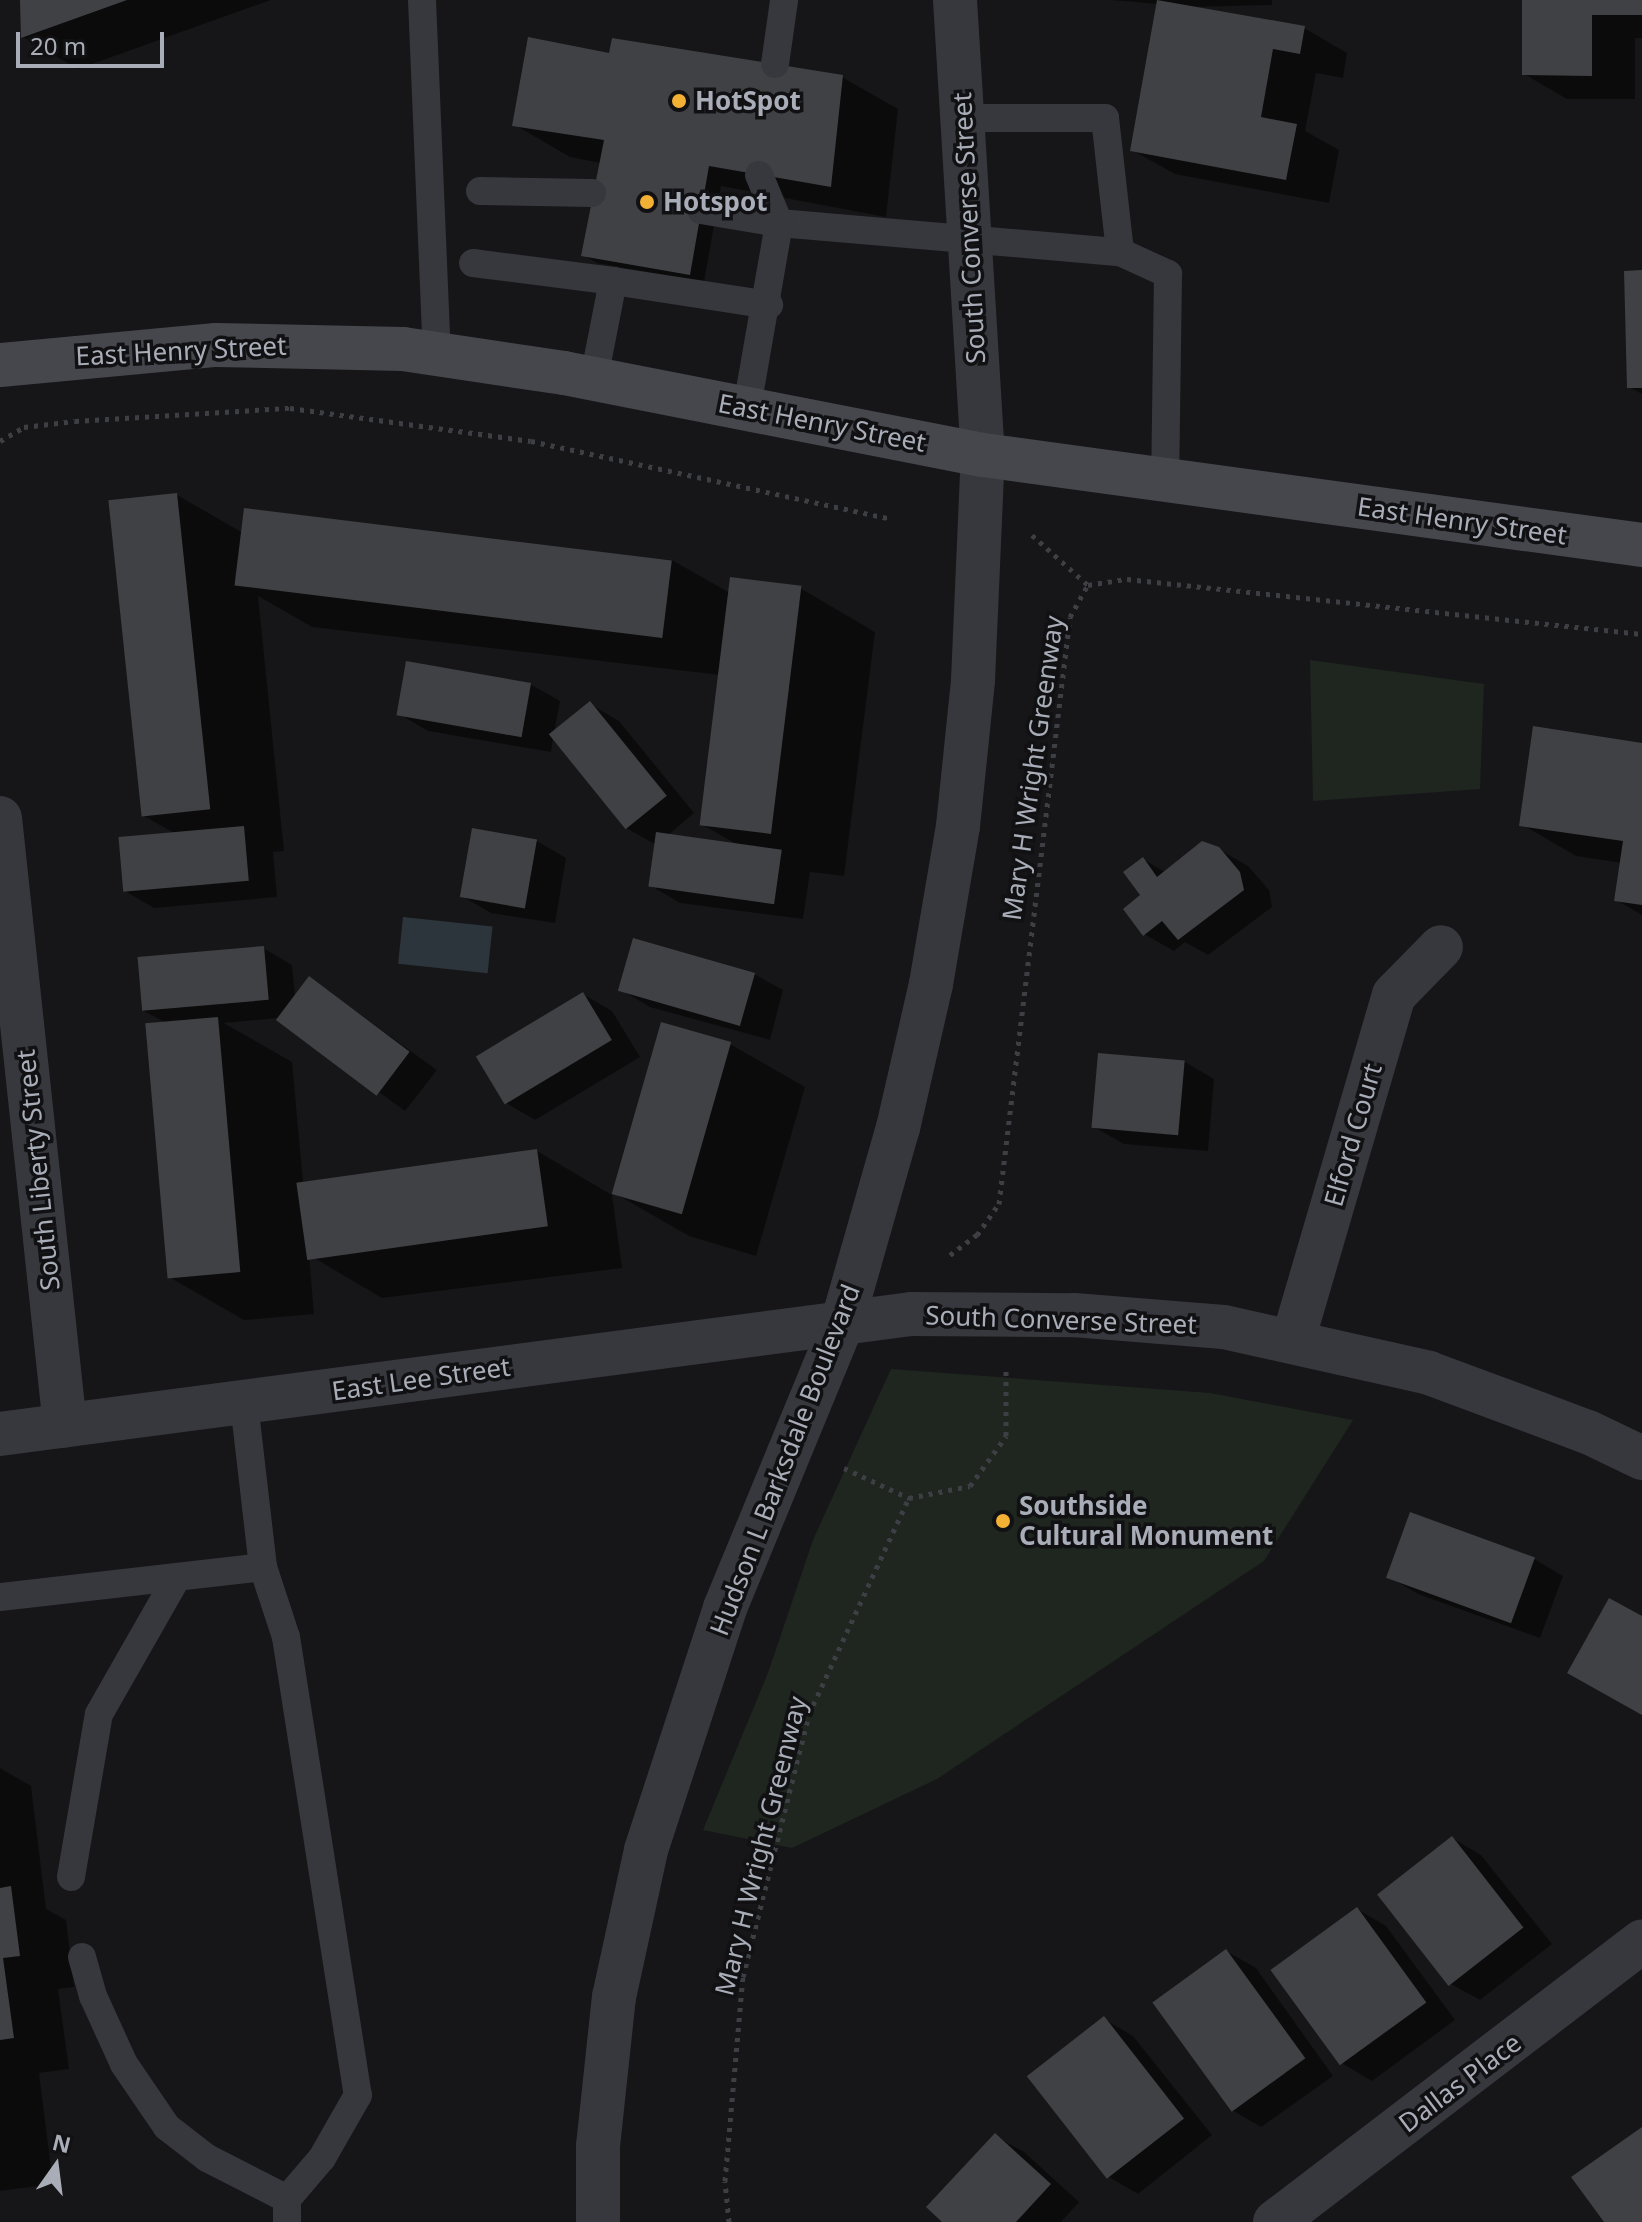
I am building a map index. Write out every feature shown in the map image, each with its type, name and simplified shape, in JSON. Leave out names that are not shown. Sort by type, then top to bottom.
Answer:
[{"type":"main road","name":"East Henry Street","points":[[0,365],[216,345],[310,345],[437,355],[594,378],[983,455],[1642,545]]},
{"type":"street","name":"South Converse Street","points":[[955,0],[983,455]]},
{"type":"street","name":"Hudson L Barksdale Boulevard","points":[[598,2222],[598,2146],[614,1997],[646,1850],[725,1608],[842,1324],[901,1113],[931,984],[958,826],[973,680],[983,455]]},
{"type":"street","name":"South Liberty Street","points":[[0,818],[65,1426]]},
{"type":"street","name":"Elford Court","points":[[1293,1340],[1394,995],[1441,947]]},
{"type":"street","name":"South Converse Street","points":[[842,1324],[911,1314],[1074,1315],[1224,1327],[1293,1340],[1474,1387],[1642,1458]]},
{"type":"street","name":"East Lee Street","points":[[0,1434],[842,1324]]},
{"type":"street","name":"Dallas Place","points":[[1275,2222],[1642,1941]]},
{"type":"lane","points":[[422,0],[437,355]]},
{"type":"lane","points":[[775,64],[784,1]]},
{"type":"lane","points":[[962,118],[1105,118],[1120,252]]},
{"type":"lane","points":[[747,407],[769,305],[779,223],[759,175]]},
{"type":"lane","points":[[480,191],[592,193]]},
{"type":"lane","points":[[701,210],[779,223],[1120,252],[1168,274],[1165,481]]},
{"type":"lane","points":[[473,263],[769,305]]},
{"type":"lane","points":[[594,378],[613,281]]},
{"type":"lane","points":[[82,1957],[93,1996],[124,2064],[167,2127],[207,2158],[287,2211],[358,2095],[286,1637],[263,1567],[244,1403]]},
{"type":"lane","points":[[0,1597],[263,1567]]},
{"type":"lane","points":[[71,1877],[99,1714],[177,1577]]},
{"type":"path","points":[[0,441],[24,427],[62,422],[290,408],[531,441],[888,518]]},
{"type":"path","points":[[1032,535],[1088,585]]},
{"type":"path","name":"Mary H Wright Greenway","points":[[950,1255],[977,1235],[999,1204],[1070,617],[1088,585],[1127,579],[1642,634]]},
{"type":"path","points":[[844,1468],[909,1498],[970,1486],[1006,1436],[1006,1366]]},
{"type":"path","name":"Mary H Wright Greenway","points":[[729,2222],[727,2165],[743,1977],[809,1714],[909,1498]]},
{"type":"shaded area","points":[[1310,660],[1484,684],[1480,789],[1313,801]]},
{"type":"shaded area","points":[[403,917],[493,926],[488,973],[398,964]]},
{"type":"shaded area","points":[[891,1369],[1210,1393],[1353,1420],[1264,1561],[937,1779],[792,1848],[703,1830],[768,1673],[813,1540]]},
{"type":"building","points":[[20,0],[127,0],[21,38]]},
{"type":"building","points":[[1157,0],[1305,26],[1300,54],[1273,49],[1261,117],[1297,124],[1286,180],[1130,151]]},
{"type":"building","points":[[1522,0],[1642,0],[1642,15],[1592,15],[1592,76],[1522,75]]},
{"type":"building","name":"HotSpot","points":[[528,37],[609,53],[612,38],[843,75],[831,187],[709,166],[690,275],[581,256],[604,140],[512,126]]},
{"type":"building","points":[[1642,270],[1642,388],[1627,388],[1624,271]]},
{"type":"building","points":[[177,493],[210,809],[142,816],[108,500]]},
{"type":"building","points":[[244,508],[672,561],[662,638],[234,585]]},
{"type":"building","points":[[730,577],[801,586],[771,834],[700,825]]},
{"type":"building","points":[[406,661],[531,683],[522,737],[396,715]]},
{"type":"building","points":[[590,701],[667,796],[626,829],[549,734]]},
{"type":"building","points":[[1533,726],[1642,743],[1642,905],[1614,901],[1623,841],[1519,826]]},
{"type":"building","points":[[244,826],[249,881],[123,892],[118,837]]},
{"type":"building","points":[[472,828],[537,839],[525,908],[460,897]]},
{"type":"building","points":[[656,832],[782,850],[774,904],[648,886]]},
{"type":"building","points":[[1202,841],[1219,847],[1240,872],[1244,890],[1178,940],[1162,921],[1143,936],[1123,909],[1140,895],[1123,872],[1143,857],[1157,877]]},
{"type":"building","points":[[633,938],[755,973],[740,1026],[618,991]]},
{"type":"building","points":[[264,946],[269,1000],[142,1011],[137,957]]},
{"type":"building","points":[[309,976],[410,1052],[377,1096],[276,1020]]},
{"type":"building","points":[[583,992],[612,1040],[505,1104],[476,1056]]},
{"type":"building","points":[[218,1017],[240,1272],[168,1278],[145,1023]]},
{"type":"building","points":[[661,1022],[731,1042],[682,1214],[612,1194]]},
{"type":"building","points":[[1098,1053],[1185,1061],[1178,1135],[1091,1128]]},
{"type":"building","points":[[537,1149],[548,1226],[307,1260],[296,1183]]},
{"type":"building","points":[[1410,1512],[1535,1557],[1511,1623],[1386,1578]]},
{"type":"building","points":[[1609,1598],[1642,1616],[1642,1715],[1567,1673]]},
{"type":"building","points":[[1452,1836],[1523,1927],[1449,1986],[1377,1894]]},
{"type":"building","points":[[11,1886],[20,1956],[3,1958],[14,2038],[0,2040],[0,1888]]},
{"type":"building","points":[[1357,1907],[1426,2002],[1340,2065],[1270,1970]]},
{"type":"building","points":[[1226,1949],[1305,2058],[1232,2112],[1152,2002]]},
{"type":"building","points":[[1104,2016],[1184,2118],[1107,2179],[1027,2076]]},
{"type":"building","points":[[1642,2127],[1642,2222],[1604,2222],[1571,2177]]},
{"type":"building","points":[[995,2133],[1051,2184],[1016,2222],[942,2222],[926,2207]]},
{"type":"place","name":"HotSpot","points":[[679,101]]},
{"type":"place","name":"Hotspot","points":[[647,202]]},
{"type":"place","name":"Southside Cultural Monument","points":[[1003,1521]]}]
